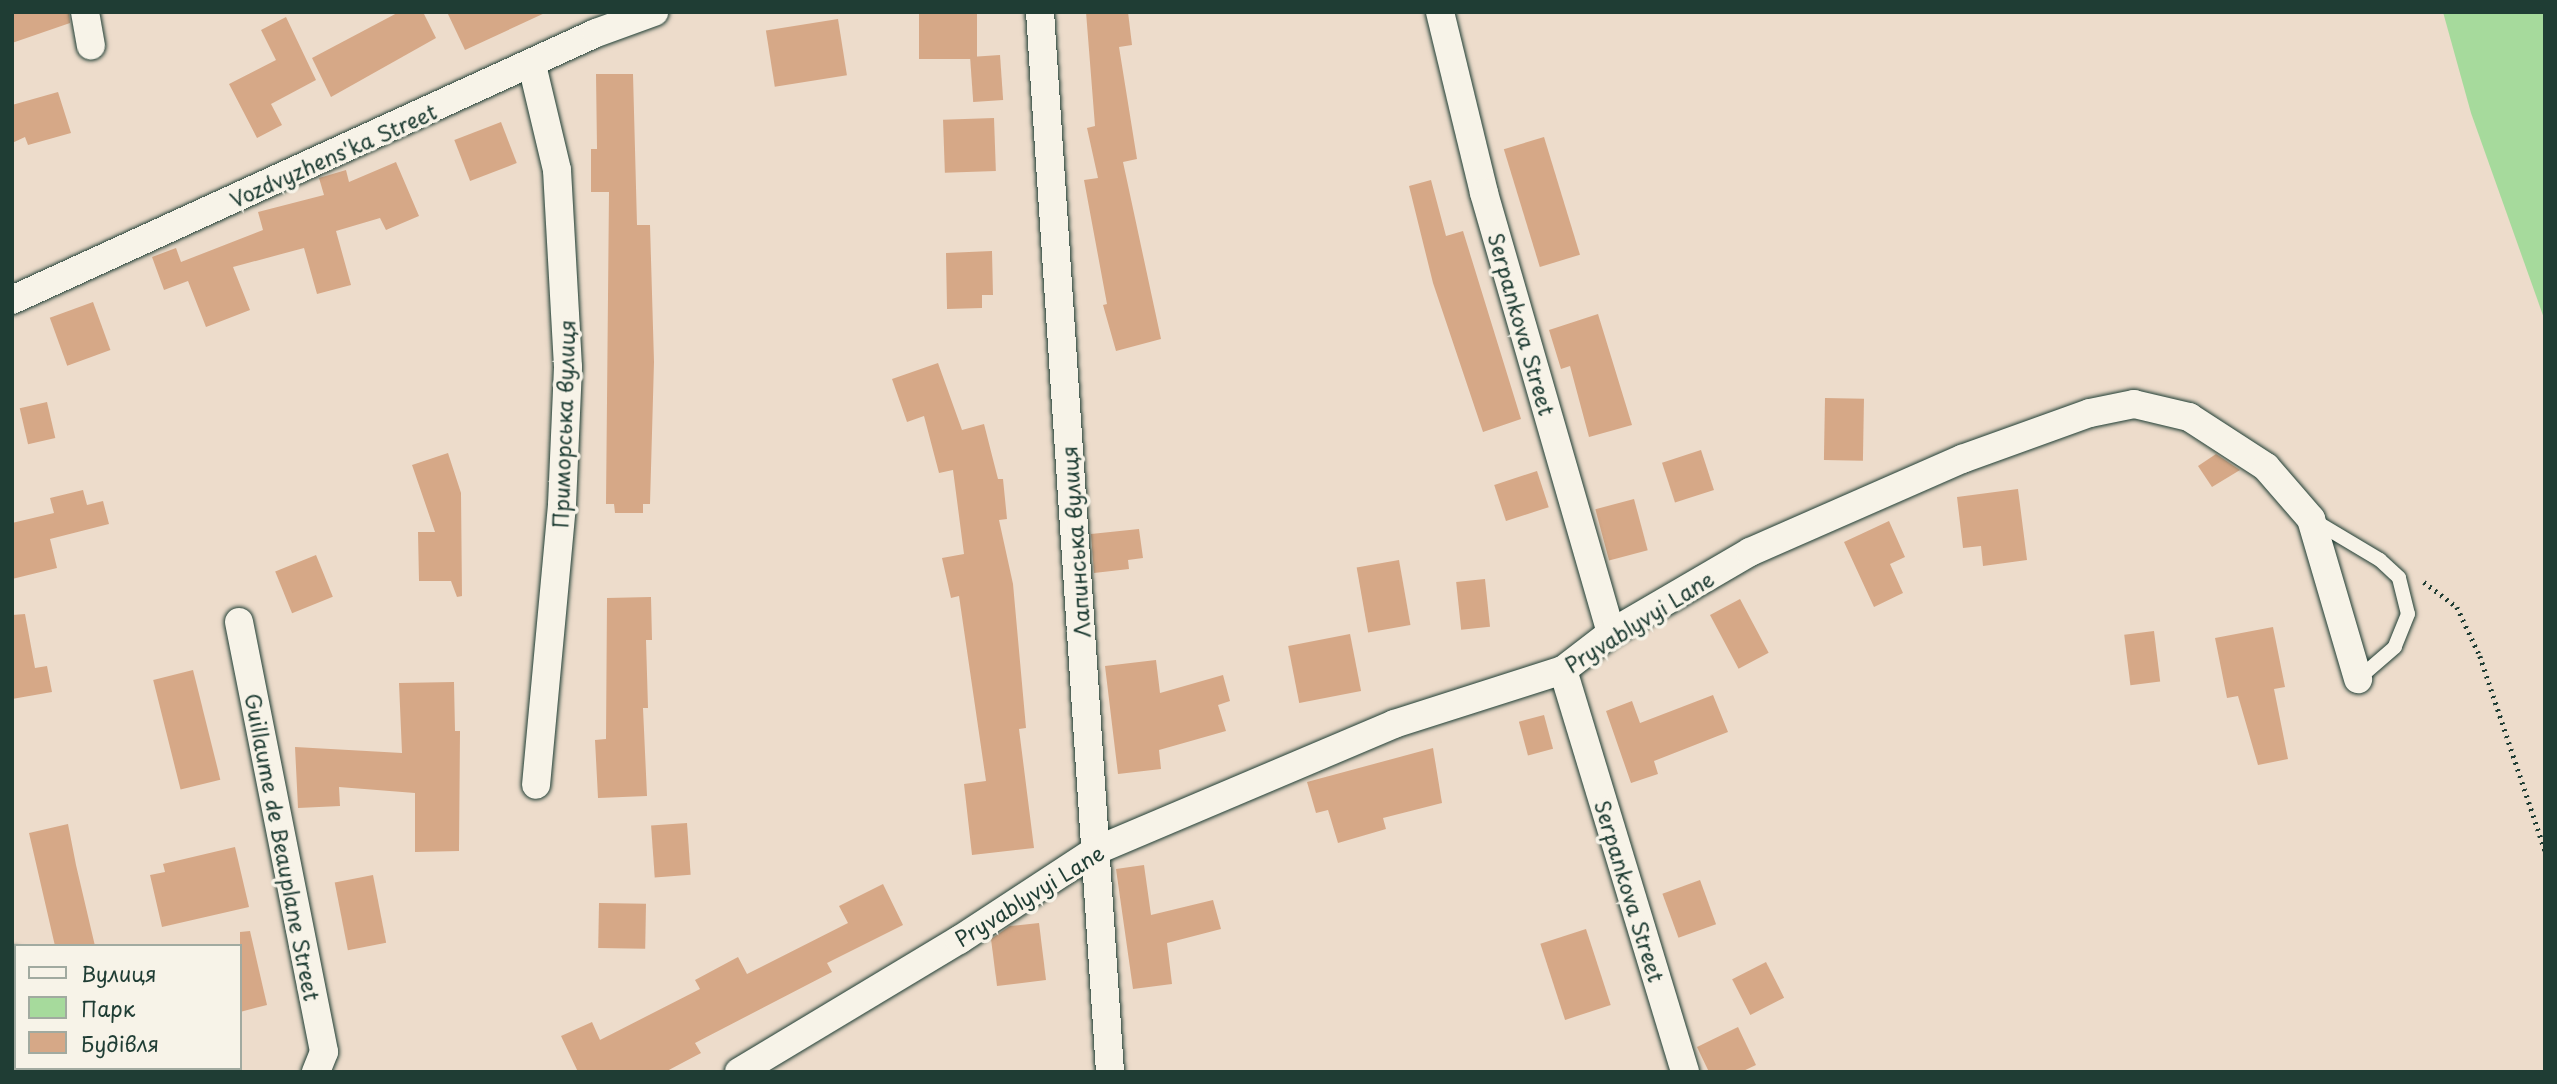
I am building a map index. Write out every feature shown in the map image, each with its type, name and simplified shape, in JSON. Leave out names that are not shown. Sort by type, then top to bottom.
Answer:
[{"type":"street","points":[[85,12],[91,45]]},
{"type":"street","name":"Vozdvyzhens'ka Street","points":[[12,300],[532,65],[596,33],[654,12]]},
{"type":"street","name":"Лапинська вулиця","points":[[1040,12],[1110,1072]]},
{"type":"street","name":"Serpankova Street","points":[[1440,12],[1484,193],[1611,633]]},
{"type":"street","name":"Приморська вулиця","points":[[532,65],[557,170],[568,367],[562,505],[537,785]]},
{"type":"street","name":"Pryvablyvyi Lane","points":[[739,1072],[959,940],[1095,851],[1394,724],[1563,670],[1611,633],[1750,552],[1827,515],[2053,426],[2134,404],[2189,417],[2230,441],[2266,467],[2311,519],[2358,679]]},
{"type":"street","name":"Guillaume de Beauplane Street","points":[[239,622],[324,1052],[316,1072]]},
{"type":"street","name":"Serpankova Street","points":[[1563,670],[1685,1072]]},
{"type":"lane","points":[[2311,519],[2379,560],[2399,578],[2408,614],[2395,647],[2358,679]]},
{"type":"path","points":[[2379,560],[2437,589],[2458,607],[2480,656],[2545,850]]},
{"type":"green space","points":[[2443,12],[2545,12],[2545,321],[2471,113]]},
{"type":"building","points":[[12,12],[69,12],[70,23],[12,43]]},
{"type":"building","points":[[399,12],[423,12],[436,38],[331,97],[312,58]]},
{"type":"building","points":[[447,12],[547,12],[465,50]]},
{"type":"building","points":[[919,12],[977,12],[977,59],[919,59]]},
{"type":"building","points":[[1086,12],[1128,12],[1132,45],[1119,47],[1137,159],[1123,162],[1161,339],[1116,351],[1103,305],[1107,304],[1084,180],[1098,178],[1087,128],[1095,126]]},
{"type":"building","points":[[286,17],[316,80],[271,104],[282,125],[257,138],[229,84],[276,60],[261,30]]},
{"type":"building","points":[[838,19],[847,75],[775,87],[766,30]]},
{"type":"building","points":[[1000,55],[1003,100],[973,102],[970,57]]},
{"type":"building","points":[[596,74],[633,74],[637,225],[650,225],[654,362],[650,504],[643,504],[643,513],[615,513],[614,504],[606,504],[609,192],[591,192],[591,149],[597,149]]},
{"type":"building","points":[[58,92],[71,133],[28,145],[25,137],[12,143],[12,105]]},
{"type":"building","points":[[994,118],[996,171],[945,173],[943,120]]},
{"type":"building","points":[[501,122],[517,163],[470,181],[454,140]]},
{"type":"building","points":[[1544,137],[1580,255],[1540,267],[1504,149]]},
{"type":"building","points":[[396,162],[419,216],[386,230],[380,218],[336,231],[351,285],[317,294],[304,248],[233,267],[250,310],[206,327],[188,281],[164,290],[152,257],[176,248],[181,262],[263,230],[258,212],[324,195],[319,178],[346,170],[349,182]]},
{"type":"building","points":[[1431,180],[1446,236],[1463,231],[1521,419],[1483,432],[1433,283],[1409,186]]},
{"type":"building","points":[[992,251],[993,295],[982,295],[982,308],[947,309],[946,253]]},
{"type":"building","points":[[93,302],[110,350],[67,366],[50,318]]},
{"type":"building","points":[[1598,314],[1632,425],[1589,437],[1570,366],[1561,369],[1549,330]]},
{"type":"building","points":[[938,363],[962,430],[984,424],[998,479],[1003,479],[1007,519],[999,520],[1013,584],[1026,728],[1019,729],[1034,848],[972,855],[964,784],[986,781],[959,596],[951,598],[942,558],[964,554],[953,470],[939,473],[924,416],[907,422],[892,379]]},
{"type":"building","points":[[1825,398],[1864,399],[1863,461],[1824,460]]},
{"type":"building","points":[[47,402],[55,438],[28,444],[20,408]]},
{"type":"building","points":[[1701,450],[1714,490],[1675,503],[1662,463]]},
{"type":"building","points":[[448,453],[461,493],[462,596],[457,597],[451,581],[419,581],[418,532],[435,532],[412,465]]},
{"type":"building","points":[[2216,454],[2240,470],[2212,487],[2198,466]]},
{"type":"building","points":[[1537,471],[1549,507],[1506,521],[1494,485]]},
{"type":"building","points":[[2018,489],[2027,560],[1983,566],[1981,546],[1963,548],[1957,497]]},
{"type":"building","points":[[83,490],[87,505],[103,501],[109,524],[50,539],[57,568],[12,579],[12,523],[54,513],[50,498]]},
{"type":"building","points":[[1634,499],[1648,550],[1609,561],[1595,509]]},
{"type":"building","points":[[1889,521],[1905,557],[1890,564],[1903,593],[1874,607],[1844,542]]},
{"type":"building","points":[[1139,529],[1143,558],[1128,560],[1129,569],[1094,573],[1091,534]]},
{"type":"building","points":[[316,555],[333,597],[292,613],[275,571]]},
{"type":"building","points":[[1399,560],[1410,625],[1368,632],[1357,567]]},
{"type":"building","points":[[1485,579],[1490,627],[1461,630],[1456,582]]},
{"type":"building","points":[[651,597],[652,640],[646,640],[648,708],[643,708],[647,796],[598,798],[595,740],[606,739],[607,598]]},
{"type":"building","points":[[1740,599],[1769,653],[1739,669],[1710,615]]},
{"type":"building","points":[[25,614],[35,668],[47,666],[52,692],[12,699],[12,615]]},
{"type":"building","points":[[2273,627],[2285,687],[2274,689],[2288,759],[2258,765],[2238,696],[2227,698],[2215,638]]},
{"type":"building","points":[[2154,631],[2160,682],[2130,685],[2124,635]]},
{"type":"building","points":[[1350,634],[1361,691],[1299,703],[1288,646]]},
{"type":"building","points":[[1156,660],[1160,693],[1223,675],[1230,701],[1218,705],[1226,731],[1159,750],[1161,769],[1118,774],[1105,666]]},
{"type":"building","points":[[193,670],[220,780],[181,790],[153,680]]},
{"type":"building","points":[[454,682],[455,731],[460,731],[459,851],[415,852],[415,793],[339,787],[340,806],[298,808],[295,747],[402,753],[399,683]]},
{"type":"building","points":[[1713,695],[1728,732],[1654,761],[1658,774],[1631,783],[1606,711],[1632,701],[1640,723]]},
{"type":"building","points":[[1544,715],[1553,749],[1528,756],[1519,722]]},
{"type":"building","points":[[1433,748],[1442,803],[1383,818],[1386,829],[1338,843],[1328,810],[1316,813],[1307,782]]},
{"type":"building","points":[[687,823],[691,875],[655,877],[651,826]]},
{"type":"building","points":[[68,824],[95,944],[55,944],[29,833]]},
{"type":"building","points":[[235,847],[249,907],[162,927],[150,875],[165,872],[163,864]]},
{"type":"building","points":[[1144,865],[1151,915],[1213,900],[1221,929],[1167,943],[1172,984],[1133,989],[1116,869]]},
{"type":"building","points":[[373,875],[386,943],[348,950],[335,882]]},
{"type":"building","points":[[1700,880],[1716,924],[1678,938],[1662,894]]},
{"type":"building","points":[[883,884],[903,925],[827,963],[832,972],[695,1043],[701,1053],[665,1072],[578,1072],[561,1036],[592,1022],[600,1040],[700,989],[695,980],[738,957],[747,974],[848,923],[839,906]]},
{"type":"building","points":[[599,903],[646,904],[645,949],[598,948]]},
{"type":"building","points":[[1039,923],[1046,980],[997,986],[991,939],[1010,926]]},
{"type":"building","points":[[1586,929],[1611,1005],[1565,1020],[1540,944]]},
{"type":"building","points":[[250,931],[267,1005],[242,1011],[242,944],[240,932]]},
{"type":"building","points":[[1766,962],[1784,998],[1750,1015],[1732,979]]},
{"type":"building","points":[[1738,1027],[1756,1065],[1741,1072],[1709,1072],[1697,1047]]}]
